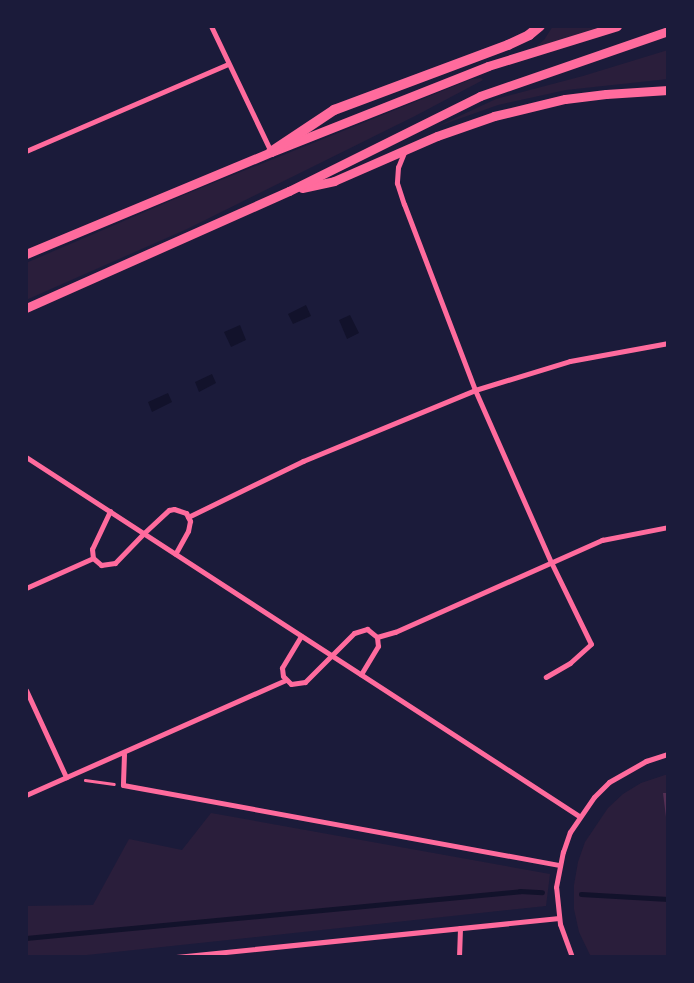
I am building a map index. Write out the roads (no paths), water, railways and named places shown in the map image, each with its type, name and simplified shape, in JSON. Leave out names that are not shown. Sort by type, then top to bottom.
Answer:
[{"type":"main road","points":[[271,152],[334,110],[508,45],[529,35],[540,26]]},
{"type":"main road","points":[[26,254],[271,152],[488,66],[617,26]]},
{"type":"main road","points":[[26,308],[289,191],[480,96],[665,32]]},
{"type":"main road","points":[[289,191],[334,182],[437,136],[494,116],[565,99],[668,90]]},
{"type":"street","points":[[210,26],[271,152]]},
{"type":"street","points":[[26,151],[228,64]]},
{"type":"street","points":[[405,150],[398,167],[397,183],[476,390],[551,562],[592,644],[570,663],[546,677]]},
{"type":"street","points":[[188,517],[303,461],[476,390],[570,360],[668,343]]},
{"type":"street","points":[[26,457],[579,816]]},
{"type":"street","points":[[110,511],[92,549],[93,558],[101,565],[110,565],[169,510],[178,509],[188,517],[189,526],[175,554]]},
{"type":"street","points":[[377,637],[395,632],[602,540],[633,532],[668,527]]},
{"type":"street","points":[[26,588],[93,558]]},
{"type":"street","points":[[301,636],[284,664],[282,673],[286,680],[296,685],[305,682],[358,630],[366,629],[377,637],[378,646],[361,674]]},
{"type":"street","points":[[26,795],[124,754],[286,680]]},
{"type":"street","points":[[26,690],[66,777]]},
{"type":"street","points":[[124,754],[123,785],[560,865]]},
{"type":"street","points":[[572,957],[559,918],[556,887],[560,865],[570,832],[579,816],[609,782],[640,764],[668,754]]},
{"type":"street","points":[[176,957],[216,955],[559,918]]},
{"type":"street","points":[[459,957],[460,928]]},
{"type":"waterway","points":[[26,938],[520,891],[542,892]]},
{"type":"waterway","points":[[581,894],[668,899]]}]
